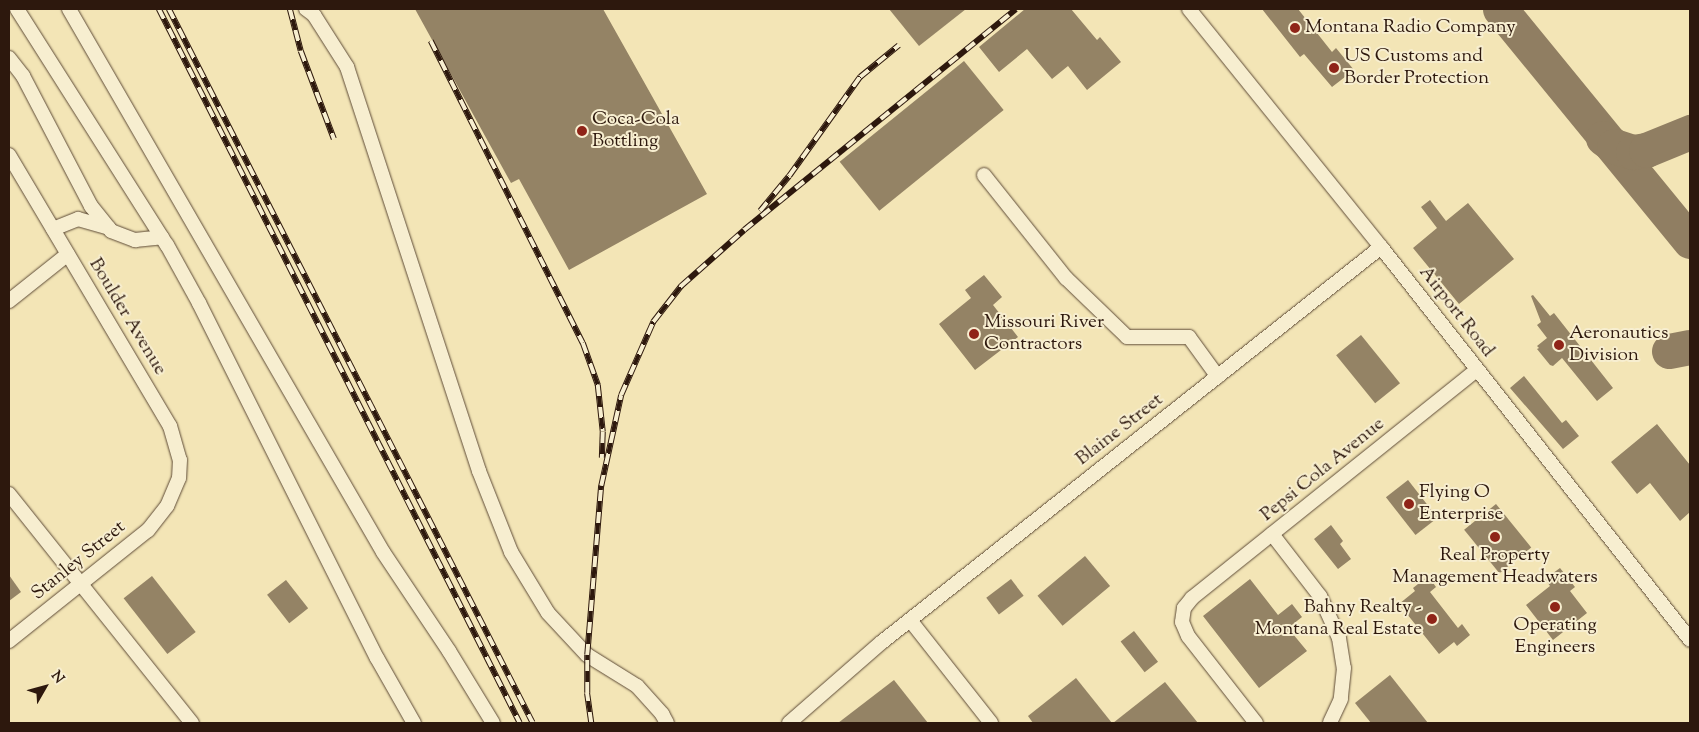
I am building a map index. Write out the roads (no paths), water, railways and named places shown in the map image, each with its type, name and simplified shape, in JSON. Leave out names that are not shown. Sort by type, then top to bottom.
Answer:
[{"type":"street","points":[[17,9],[162,237],[199,303],[378,658],[414,723]]},
{"type":"street","points":[[69,9],[383,552],[449,651],[492,723]]},
{"type":"street","points":[[306,9],[314,15],[347,67],[479,472],[511,552],[548,613],[587,655],[637,686],[662,714],[667,723]]},
{"type":"street","name":"Airport Road","points":[[1189,9],[1381,248],[1690,640]]},
{"type":"street","points":[[9,58],[23,76],[91,206],[109,228]]},
{"type":"street","name":"Boulder Avenue","points":[[9,155],[170,426],[180,460],[179,478],[167,506]]},
{"type":"street","points":[[984,175],[1066,278],[1127,337],[1190,337],[1218,377]]},
{"type":"street","points":[[53,229],[78,218],[109,228],[134,240],[162,237]]},
{"type":"street","name":"Blaine Street","points":[[788,723],[882,642],[1381,248]]},
{"type":"street","points":[[9,301],[68,254]]},
{"type":"street","name":"Pepsi Cola Avenue","points":[[1256,723],[1188,636],[1182,622],[1184,608],[1192,598],[1477,370]]},
{"type":"street","points":[[9,494],[192,723]]},
{"type":"street","name":"Stanley Street","points":[[9,641],[148,530],[167,506]]},
{"type":"street","points":[[1272,534],[1320,596],[1339,638],[1344,676],[1341,699],[1330,723]]},
{"type":"street","points":[[910,620],[991,723]]},
{"type":"railway","points":[[159,9],[520,723]]},
{"type":"railway","points":[[169,9],[533,723]]},
{"type":"railway","points":[[290,9],[301,51],[334,139]]},
{"type":"railway","points":[[591,723],[587,693],[587,655],[601,486],[621,395],[653,322],[681,286],[744,230],[1016,9]]},
{"type":"railway","points":[[431,41],[583,343],[598,385],[603,432],[602,458]]},
{"type":"railway","points":[[760,211],[789,176],[860,77],[899,45]]},
{"type":"place","name":"Montana Radio Company","points":[[1295,28]]},
{"type":"place","name":"US Customs and Border Protection","points":[[1334,68]]},
{"type":"place","name":"Coca-Cola Bottling","points":[[582,131]]},
{"type":"place","name":"Missouri River Contractors","points":[[974,334]]},
{"type":"place","name":"Aeronautics Division","points":[[1559,345]]},
{"type":"place","name":"Flying O Enterprise","points":[[1409,504]]},
{"type":"place","name":"Real Property Management Headwaters","points":[[1495,537]]},
{"type":"place","name":"Operating Engineers","points":[[1555,607]]},
{"type":"place","name":"Bahny Realty - Montana Real Estate","points":[[1432,619]]}]
